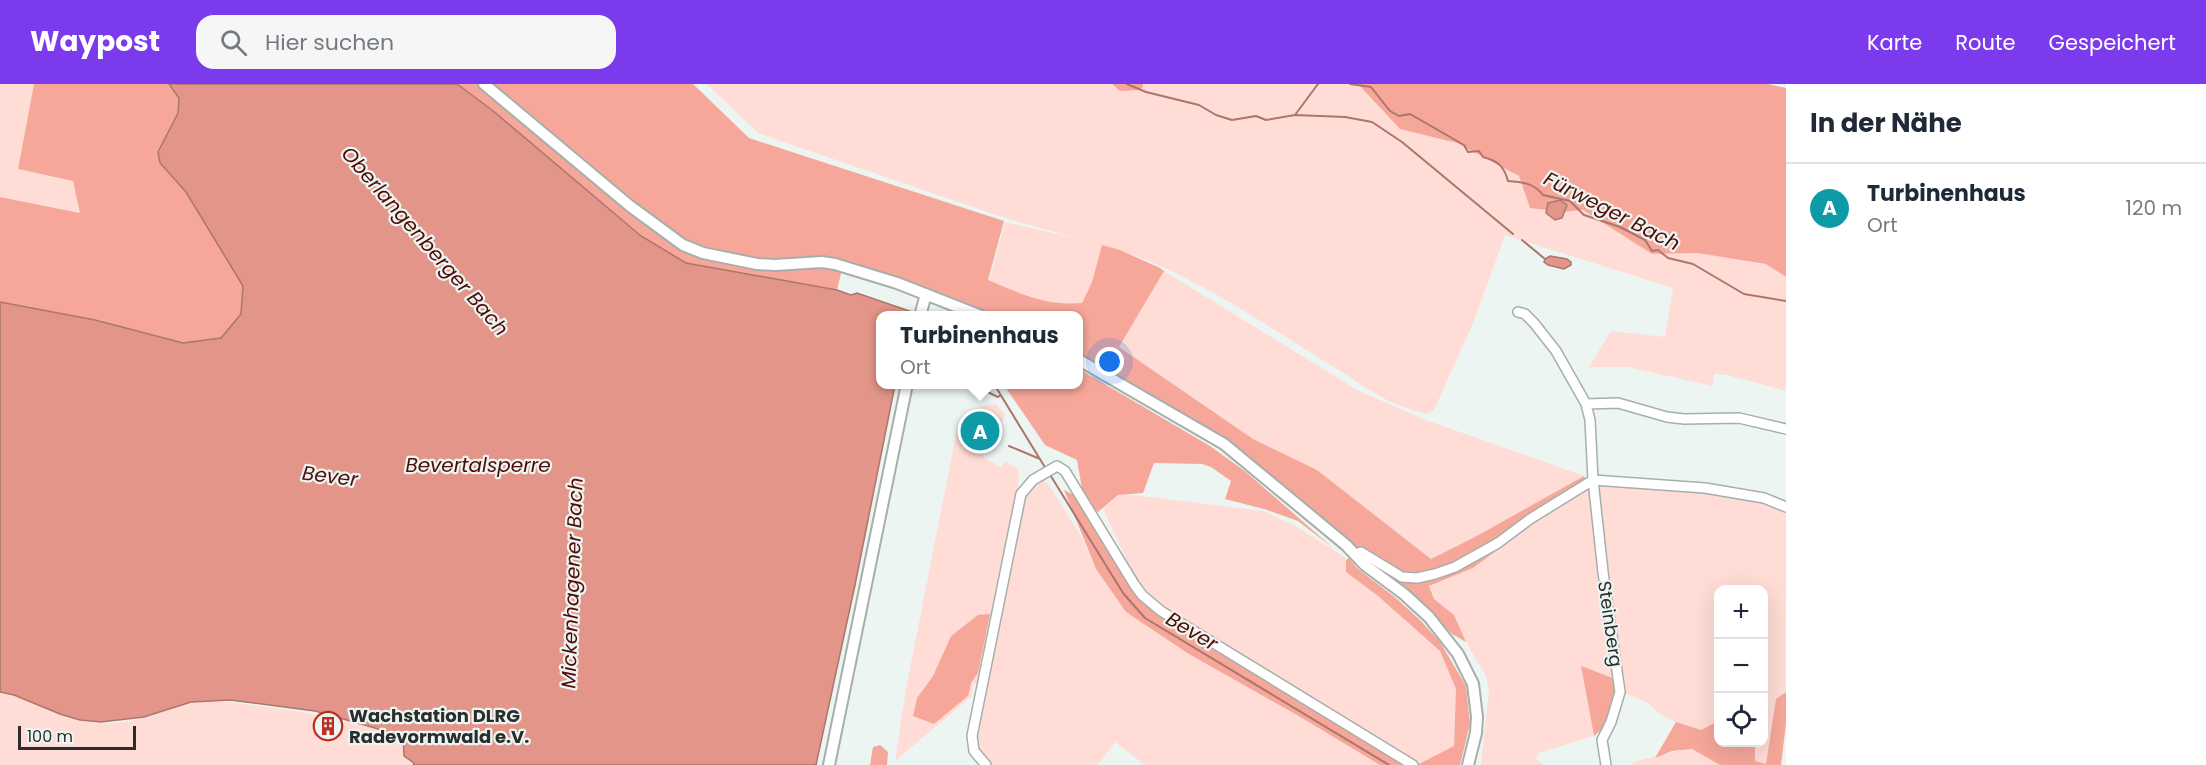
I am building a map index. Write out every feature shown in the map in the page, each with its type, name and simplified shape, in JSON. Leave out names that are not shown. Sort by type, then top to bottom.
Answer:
[{"type":"street","points":[[484,84],[630,206],[683,246],[703,253],[757,264],[822,262],[835,264],[971,311]]},
{"type":"street","points":[[922,311],[926,294]]},
{"type":"street","points":[[1518,312],[1525,314],[1534,323],[1556,351],[1586,404],[1618,403],[1667,417],[1684,419],[1739,418],[1786,429]]},
{"type":"street","points":[[1083,362],[1224,444],[1429,617],[1447,637],[1467,668],[1476,696],[1478,717],[1468,765]]},
{"type":"street","points":[[829,765],[905,389]]},
{"type":"street","name":"Steinberg","points":[[1586,404],[1590,420],[1593,480],[1620,692],[1611,722],[1602,740],[1606,765]]},
{"type":"street","points":[[986,765],[973,748],[971,740],[1021,494],[1028,484],[1052,467],[1059,466],[1065,471],[1142,595],[1161,611],[1413,765]]},
{"type":"street","points":[[1355,554],[1361,552],[1402,577],[1417,578],[1435,574],[1455,567],[1498,543],[1530,519],[1593,480],[1705,488],[1764,498],[1786,507]]},
{"type":"shaded area","points":[[0,84],[34,84],[18,169],[73,181],[81,213],[0,197]]},
{"type":"shaded area","points":[[34,84],[169,84],[179,98],[178,113],[158,152],[160,163],[186,192],[243,286],[241,314],[221,338],[183,343],[95,320],[0,302],[0,197],[80,213],[73,181],[18,169]]},
{"type":"shaded area","points":[[457,84],[693,84],[749,138],[1004,221],[988,280],[1012,290],[1045,301],[1082,303],[1092,282],[1102,245],[1120,250],[1160,268],[1164,271],[1119,347],[1253,439],[1317,470],[1431,559],[1584,476],[1586,480],[1454,565],[1428,574],[1403,574],[1355,546],[1211,429],[1083,357],[1083,311],[985,311],[890,275],[844,261],[837,290],[686,263],[641,236],[492,110]]},
{"type":"shaded area","points":[[707,84],[1111,84],[1120,91],[1143,87],[1143,84],[1358,84],[1400,129],[1457,143],[1519,176],[1562,212],[1583,210],[1652,254],[1697,253],[1766,264],[1786,277],[1786,391],[1727,375],[1714,374],[1713,386],[1628,367],[1589,367],[1611,331],[1665,337],[1673,288],[1505,235],[1473,323],[1434,410],[1426,414],[1378,395],[1219,296],[1161,266],[1132,254],[1102,245],[1092,282],[1082,303],[1046,301],[1023,295],[989,281],[1005,222],[1080,239],[1005,218],[758,133]]},
{"type":"shaded area","points":[[1112,84],[1143,84],[1143,87],[1139,90],[1120,91]]},
{"type":"shaded area","points":[[1358,84],[1768,84],[1786,88],[1786,277],[1766,264],[1697,253],[1652,254],[1583,210],[1562,212],[1530,208],[1519,176],[1457,143],[1400,129]]},
{"type":"shaded area","points":[[1164,271],[1359,391],[1426,420],[1584,476],[1431,559],[1317,470],[1253,439],[1119,347]]},
{"type":"shaded area","points":[[1083,371],[1210,446],[1246,472],[1332,547],[1298,521],[1225,499],[1231,481],[1211,467],[1202,464],[1154,463],[1143,493],[1118,495],[1098,512],[1086,502],[1142,595],[1413,765],[1380,765],[1189,654],[1126,612],[1096,569],[1064,490],[1084,500],[1077,460],[1045,445],[1007,389],[1083,389]]},
{"type":"shaded area","points":[[996,404],[1005,415],[999,428],[988,426],[985,428],[977,425],[973,433],[981,437],[984,458],[1001,467],[1005,461],[1019,470],[1018,489],[979,682],[973,684],[972,696],[895,761],[906,689],[958,425],[974,410]],"holes":[[[989,614],[978,673],[971,683],[917,698],[933,676],[951,636]]]},
{"type":"shaded area","points":[[1040,478],[1049,485],[1081,536],[1096,569],[1126,612],[1380,765],[1145,765],[1115,742],[1098,765],[989,765],[977,753],[974,736],[1022,498]]},
{"type":"shaded area","points":[[1602,484],[1672,488],[1743,498],[1786,511],[1786,692],[1776,699],[1766,764],[1755,761],[1755,747],[1768,747],[1768,585],[1714,585],[1714,723],[1701,730],[1687,727],[1663,716],[1645,701],[1623,693],[1598,488]]},
{"type":"shaded area","points":[[1588,488],[1591,494],[1614,678],[1581,667],[1594,736],[1538,753],[1536,759],[1543,765],[1481,765],[1489,691],[1486,676],[1466,642],[1454,615],[1434,599],[1429,586],[1473,568],[1532,524]]},
{"type":"shaded area","points":[[1118,495],[1264,511],[1297,527],[1346,558],[1347,572],[1440,651],[1456,689],[1454,746],[1417,765],[1164,607],[1137,582],[1103,509]]},
{"type":"shaded area","points":[[1529,523],[1532,524],[1473,568],[1429,586],[1434,599],[1454,615],[1466,642],[1452,634],[1421,602],[1370,563],[1401,579],[1428,580]]},
{"type":"shaded area","points":[[1349,558],[1358,569],[1396,598],[1422,622],[1440,642],[1466,686],[1470,724],[1460,765],[1417,765],[1454,746],[1456,689],[1440,651],[1378,596],[1346,572],[1346,560]]},
{"type":"shaded area","points":[[990,614],[978,673],[971,683],[968,696],[934,724],[913,716],[917,698],[933,676],[951,636],[978,615]]},
{"type":"shaded area","points":[[1581,666],[1618,680],[1611,722],[1594,736]]},
{"type":"shaded area","points":[[1786,692],[1786,723],[1781,765],[1720,765],[1692,749],[1672,751],[1655,758],[1676,722],[1701,730],[1714,723],[1714,747],[1755,747],[1755,761],[1766,764],[1776,699]]},
{"type":"shaded area","points":[[0,693],[73,718],[99,723],[133,720],[200,701],[297,711],[366,726],[402,737],[403,756],[413,763],[412,765],[0,765]]},
{"type":"shaded area","points":[[880,745],[888,752],[887,765],[870,765],[873,747]]},
{"type":"shaded area","points":[[1692,749],[1720,765],[1632,765],[1632,762]]},
{"type":"water","name":"Bevertalsperre","points":[[169,84],[457,84],[492,110],[641,236],[686,263],[837,290],[851,295],[857,293],[909,311],[876,311],[876,389],[894,389],[816,765],[413,765],[414,763],[404,756],[403,736],[315,711],[230,700],[191,702],[144,717],[101,722],[80,720],[0,692],[0,302],[95,320],[183,343],[221,338],[241,314],[243,286],[186,192],[160,163],[158,152],[178,113],[179,98]]},
{"type":"water","points":[[1560,200],[1567,205],[1562,218],[1555,220],[1546,213],[1548,203]]},
{"type":"water","points":[[1550,256],[1567,259],[1571,265],[1564,269],[1548,265],[1544,262]]},
{"type":"waterway","name":"Fürweger Bach","points":[[1127,84],[1146,92],[1199,105],[1216,115],[1232,120],[1256,116],[1266,120],[1295,115],[1318,84]]},
{"type":"waterway","name":"Fürweger Bach","points":[[1350,84],[1371,87],[1390,111],[1399,116],[1410,114],[1464,145],[1468,152],[1479,151],[1483,157],[1500,165],[1508,181],[1527,184],[1536,188],[1543,195],[1570,201],[1584,215],[1620,227],[1645,240],[1652,251],[1658,250],[1668,258],[1693,264],[1744,294],[1786,301]]},
{"type":"waterway","points":[[1295,115],[1345,117],[1372,122],[1402,142],[1513,234]]},
{"type":"waterway","points":[[1522,240],[1545,259]]},
{"type":"waterway","points":[[981,389],[998,397],[1001,395]]},
{"type":"waterway","name":"Bever","points":[[997,389],[1046,469]]},
{"type":"waterway","name":"Bever","points":[[1009,446],[1040,459]]},
{"type":"waterway","name":"Bever","points":[[1049,473],[1123,593],[1145,618],[1389,765]]},
{"type":"place","name":"Turbinenhaus","points":[[980,431]]},
{"type":"place","name":"Wachstation DLRG Radevormwald e.V.","points":[[328,726]]},
{"type":"water label","name":"Oberlangenberger Bach","points":[[425,241]]},
{"type":"water label","name":"Mickenhagener Bach","points":[[572,583]]}]
